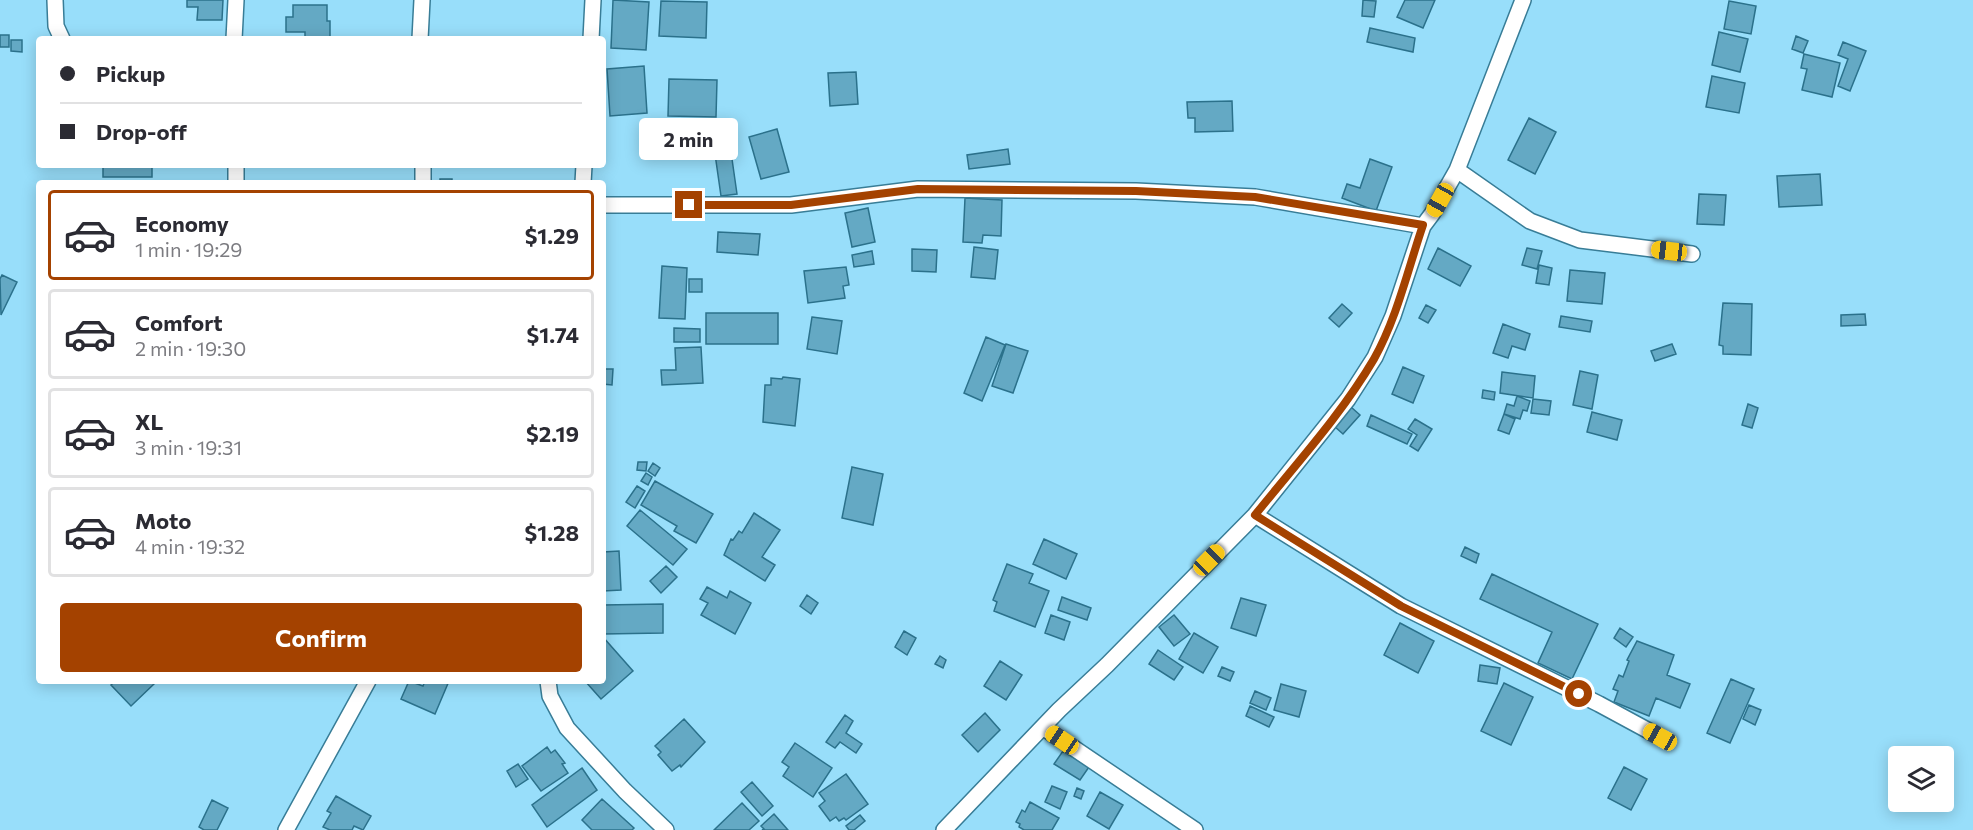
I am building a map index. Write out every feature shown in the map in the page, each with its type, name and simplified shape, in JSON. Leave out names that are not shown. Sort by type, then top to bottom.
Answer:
[{"type":"street","points":[[55,0],[56,26],[61,36]]},
{"type":"street","points":[[234,36],[236,0]]},
{"type":"street","points":[[420,36],[422,0]]},
{"type":"street","points":[[591,36],[593,0]]},
{"type":"street","points":[[944,830],[1059,710],[1107,665],[1255,515],[1348,399],[1375,357],[1393,316],[1423,225],[1432,214],[1457,170],[1523,0]]},
{"type":"street","points":[[1457,170],[1530,221],[1580,240],[1692,254]]},
{"type":"street","points":[[606,205],[791,205],[918,189],[1136,191],[1255,197],[1423,225]]},
{"type":"street","points":[[1255,515],[1401,606],[1599,704],[1660,737]]},
{"type":"street","points":[[286,830],[366,684]]},
{"type":"street","points":[[548,684],[550,696],[567,728],[625,791],[666,830]]},
{"type":"street","points":[[1044,728],[1195,830]]},
{"type":"building","points":[[187,0],[223,0],[222,20],[197,20],[198,7],[187,7]]},
{"type":"building","points":[[613,0],[649,2],[646,50],[611,48]]},
{"type":"building","points":[[1363,0],[1376,1],[1374,17],[1362,16]]},
{"type":"building","points":[[1405,0],[1435,0],[1423,28],[1397,17]]},
{"type":"building","points":[[661,1],[707,2],[706,38],[659,36]]},
{"type":"building","points":[[1729,1],[1756,6],[1751,34],[1724,29]]},
{"type":"building","points":[[293,5],[327,5],[330,36],[305,36],[305,32],[286,32],[286,17],[293,17]]},
{"type":"building","points":[[1370,28],[1415,38],[1413,52],[1367,42]]},
{"type":"building","points":[[1719,32],[1748,39],[1740,72],[1712,65]]},
{"type":"building","points":[[0,35],[9,35],[9,47],[0,47]]},
{"type":"building","points":[[1796,36],[1808,41],[1803,53],[1792,49]]},
{"type":"building","points":[[11,40],[22,40],[22,52],[11,51]]},
{"type":"building","points":[[1843,42],[1866,51],[1850,91],[1838,86],[1848,59],[1838,55]]},
{"type":"building","points":[[1804,54],[1840,63],[1832,97],[1802,90],[1807,69],[1801,68]]},
{"type":"building","points":[[644,66],[647,113],[610,116],[607,69]]},
{"type":"building","points":[[856,72],[858,104],[830,106],[828,73]]},
{"type":"building","points":[[1712,76],[1745,83],[1739,113],[1706,107]]},
{"type":"building","points":[[669,79],[717,80],[716,117],[668,116]]},
{"type":"building","points":[[1232,101],[1233,131],[1195,132],[1195,118],[1188,118],[1187,102]]},
{"type":"building","points":[[1529,118],[1556,132],[1535,174],[1508,160]]},
{"type":"building","points":[[777,129],[789,172],[761,179],[749,137]]},
{"type":"building","points":[[730,145],[737,194],[721,196],[714,147]]},
{"type":"building","points":[[1008,149],[1010,164],[969,169],[967,155]]},
{"type":"building","points":[[1370,159],[1392,167],[1376,211],[1342,198],[1347,184],[1360,188]]},
{"type":"building","points":[[103,168],[152,168],[152,177],[103,177]]},
{"type":"building","points":[[1820,174],[1822,205],[1779,207],[1777,176]]},
{"type":"building","points":[[1699,194],[1726,195],[1724,225],[1697,224]]},
{"type":"building","points":[[965,198],[1002,200],[1001,236],[983,235],[982,243],[963,242]]},
{"type":"building","points":[[868,208],[875,242],[852,247],[845,213]]},
{"type":"building","points":[[718,232],[760,234],[758,255],[717,252]]},
{"type":"building","points":[[974,247],[998,250],[995,279],[971,277]]},
{"type":"building","points":[[1438,248],[1471,266],[1460,286],[1428,269]]},
{"type":"building","points":[[1527,248],[1542,251],[1537,269],[1522,265]]},
{"type":"building","points":[[912,249],[937,250],[936,272],[912,271]]},
{"type":"building","points":[[872,251],[874,264],[854,267],[852,255]]},
{"type":"building","points":[[1539,265],[1552,268],[1549,285],[1536,283]]},
{"type":"building","points":[[662,266],[687,268],[685,319],[659,318]]},
{"type":"building","points":[[846,267],[849,285],[843,286],[845,298],[808,303],[804,271]]},
{"type":"building","points":[[1570,270],[1605,273],[1602,304],[1567,301]]},
{"type":"building","points":[[2,275],[17,282],[1,315],[0,279]]},
{"type":"building","points":[[689,279],[702,279],[702,292],[689,292]]},
{"type":"building","points":[[1723,303],[1752,304],[1751,355],[1723,354],[1723,346],[1719,345]]},
{"type":"building","points":[[1342,304],[1352,313],[1339,327],[1329,318]]},
{"type":"building","points":[[1426,305],[1436,310],[1428,323],[1419,318]]},
{"type":"building","points":[[706,313],[778,313],[778,344],[706,344]]},
{"type":"building","points":[[1865,314],[1866,325],[1841,326],[1841,315]]},
{"type":"building","points":[[1561,316],[1592,321],[1590,332],[1559,327]]},
{"type":"building","points":[[812,317],[842,321],[837,354],[807,349]]},
{"type":"building","points":[[1503,324],[1530,334],[1525,350],[1512,346],[1508,358],[1493,353]]},
{"type":"building","points":[[674,328],[700,329],[700,342],[674,342]]},
{"type":"building","points":[[986,337],[1005,345],[982,401],[964,393]]},
{"type":"building","points":[[1006,344],[1028,351],[1013,393],[992,386]]},
{"type":"building","points":[[1672,344],[1676,354],[1655,361],[1651,351]]},
{"type":"building","points":[[701,347],[703,383],[662,385],[661,370],[676,370],[675,348]]},
{"type":"building","points":[[1403,367],[1424,376],[1413,403],[1392,394]]},
{"type":"building","points":[[606,369],[613,369],[612,385],[606,384]]},
{"type":"building","points":[[1580,371],[1598,375],[1592,409],[1573,405]]},
{"type":"building","points":[[1502,372],[1535,376],[1533,398],[1500,393]]},
{"type":"building","points":[[783,377],[800,379],[795,426],[763,422],[765,385],[771,385],[771,378],[782,379]]},
{"type":"building","points":[[1483,390],[1495,392],[1494,400],[1482,398]]},
{"type":"building","points":[[1517,396],[1530,401],[1527,411],[1523,410],[1520,419],[1504,414],[1507,404],[1514,406]]},
{"type":"building","points":[[1533,399],[1551,401],[1549,415],[1531,413]]},
{"type":"building","points":[[1748,404],[1758,408],[1752,428],[1742,425]]},
{"type":"building","points":[[1351,407],[1360,415],[1343,434],[1334,426]]},
{"type":"building","points":[[1592,412],[1622,420],[1617,440],[1587,432]]},
{"type":"building","points":[[1504,414],[1515,419],[1509,434],[1498,430]]},
{"type":"building","points":[[1371,415],[1412,434],[1407,444],[1367,426]]},
{"type":"building","points":[[1415,419],[1432,429],[1418,451],[1410,446],[1417,435],[1408,429]]},
{"type":"building","points":[[638,462],[647,462],[646,471],[637,470]]},
{"type":"building","points":[[653,463],[660,468],[655,476],[648,471]]},
{"type":"building","points":[[852,467],[883,474],[873,525],[842,518]]},
{"type":"building","points":[[646,473],[652,477],[648,485],[641,481]]},
{"type":"building","points":[[655,481],[713,514],[696,543],[674,531],[677,526],[641,505]]},
{"type":"building","points":[[637,486],[645,491],[635,508],[626,502]]},
{"type":"building","points":[[640,510],[687,549],[673,565],[627,526]]},
{"type":"building","points":[[754,513],[780,530],[762,557],[775,565],[765,581],[724,555],[731,539],[733,540],[739,531],[742,533]]},
{"type":"building","points":[[1044,539],[1077,554],[1066,579],[1033,564]]},
{"type":"building","points":[[1465,547],[1479,554],[1476,563],[1461,556]]},
{"type":"building","points":[[619,551],[621,590],[606,591],[606,552]]},
{"type":"building","points":[[1007,564],[1033,574],[1029,583],[1049,591],[1035,627],[994,611],[997,602],[993,600]]},
{"type":"building","points":[[666,566],[677,577],[661,593],[650,581]]},
{"type":"building","points":[[1492,574],[1598,624],[1572,679],[1538,663],[1552,632],[1480,599]]},
{"type":"building","points":[[707,587],[727,598],[730,591],[751,603],[735,634],[701,615],[708,603],[700,599]]},
{"type":"building","points":[[807,595],[818,603],[811,614],[800,606]]},
{"type":"building","points":[[1062,597],[1091,608],[1087,620],[1058,610]]},
{"type":"building","points":[[1241,598],[1266,605],[1256,636],[1231,628]]},
{"type":"building","points":[[663,604],[663,633],[606,634],[606,605]]},
{"type":"building","points":[[1051,615],[1070,622],[1064,640],[1045,633]]},
{"type":"building","points":[[1174,615],[1190,634],[1174,646],[1159,627]]},
{"type":"building","points":[[1400,623],[1434,641],[1418,673],[1384,655]]},
{"type":"building","points":[[1620,628],[1633,637],[1626,647],[1614,638]]},
{"type":"building","points":[[904,631],[916,638],[907,655],[895,647]]},
{"type":"building","points":[[1194,633],[1218,647],[1203,673],[1179,659]]},
{"type":"building","points":[[606,640],[633,671],[601,699],[588,684],[606,684]]},
{"type":"building","points":[[1637,641],[1674,655],[1667,675],[1690,684],[1680,708],[1656,698],[1649,716],[1614,702],[1618,691],[1613,689],[1619,675],[1623,677],[1629,661],[1627,660]]},
{"type":"building","points":[[1158,650],[1183,667],[1174,680],[1149,664]]},
{"type":"building","points":[[940,656],[946,660],[943,668],[935,664]]},
{"type":"building","points":[[1000,661],[1022,675],[1006,700],[984,686]]},
{"type":"building","points":[[1480,665],[1500,668],[1497,684],[1478,681]]},
{"type":"building","points":[[1222,667],[1234,672],[1230,681],[1218,676]]},
{"type":"building","points":[[1731,679],[1754,689],[1730,743],[1707,733]]},
{"type":"building","points":[[1504,683],[1533,697],[1511,745],[1481,731]]},
{"type":"building","points":[[112,684],[154,684],[131,706]]},
{"type":"building","points":[[408,684],[423,686],[424,684],[448,684],[435,714],[401,699]]},
{"type":"building","points":[[1281,684],[1306,691],[1299,717],[1274,710]]},
{"type":"building","points":[[1255,691],[1271,698],[1266,710],[1250,703]]},
{"type":"building","points":[[1749,705],[1761,710],[1755,725],[1743,719]]},
{"type":"building","points":[[1250,706],[1274,717],[1269,727],[1246,716]]},
{"type":"building","points":[[985,713],[1000,730],[978,752],[962,735]]},
{"type":"building","points":[[845,715],[853,721],[846,733],[862,744],[856,753],[840,742],[835,748],[826,742]]},
{"type":"building","points":[[684,719],[705,742],[681,767],[680,765],[672,771],[658,755],[661,752],[655,746]]},
{"type":"building","points":[[795,743],[832,768],[813,797],[783,776],[789,767],[782,762]]},
{"type":"building","points":[[547,747],[551,753],[555,750],[565,763],[562,764],[568,773],[541,791],[522,766]]},
{"type":"building","points":[[1063,751],[1089,767],[1080,780],[1054,764]]},
{"type":"building","points":[[518,764],[528,779],[516,787],[507,771]]},
{"type":"building","points":[[1624,767],[1647,779],[1631,810],[1608,798]]},
{"type":"building","points":[[582,768],[597,790],[547,827],[532,805]]},
{"type":"building","points":[[846,774],[868,804],[846,820],[844,818],[839,821],[836,817],[830,821],[819,806],[825,801],[819,793]]},
{"type":"building","points":[[752,782],[773,806],[762,816],[741,792]]},
{"type":"building","points":[[1052,786],[1067,792],[1060,809],[1045,802]]},
{"type":"building","points":[[1077,788],[1084,791],[1081,799],[1074,796]]},
{"type":"building","points":[[1100,792],[1123,805],[1109,829],[1087,816]]},
{"type":"building","points":[[336,796],[371,816],[363,830],[354,826],[352,830],[330,830],[323,827],[331,813],[327,811]]},
{"type":"building","points":[[602,799],[634,828],[632,830],[592,830],[582,820]]},
{"type":"building","points":[[212,800],[228,808],[217,830],[204,830],[199,827]]},
{"type":"building","points":[[1030,802],[1059,818],[1052,830],[1024,830],[1019,827],[1020,824],[1016,822],[1022,810],[1025,812]]},
{"type":"building","points":[[742,803],[759,821],[749,830],[714,830]]},
{"type":"building","points":[[774,814],[788,830],[762,830],[764,829],[761,826]]},
{"type":"building","points":[[860,815],[865,821],[854,830],[849,830],[846,826]]},
{"type":"route","points":[[689,205],[791,205],[918,189],[1136,191],[1255,197],[1423,225],[1393,316],[1375,357],[1348,399],[1255,515],[1401,606],[1579,694]]}]
